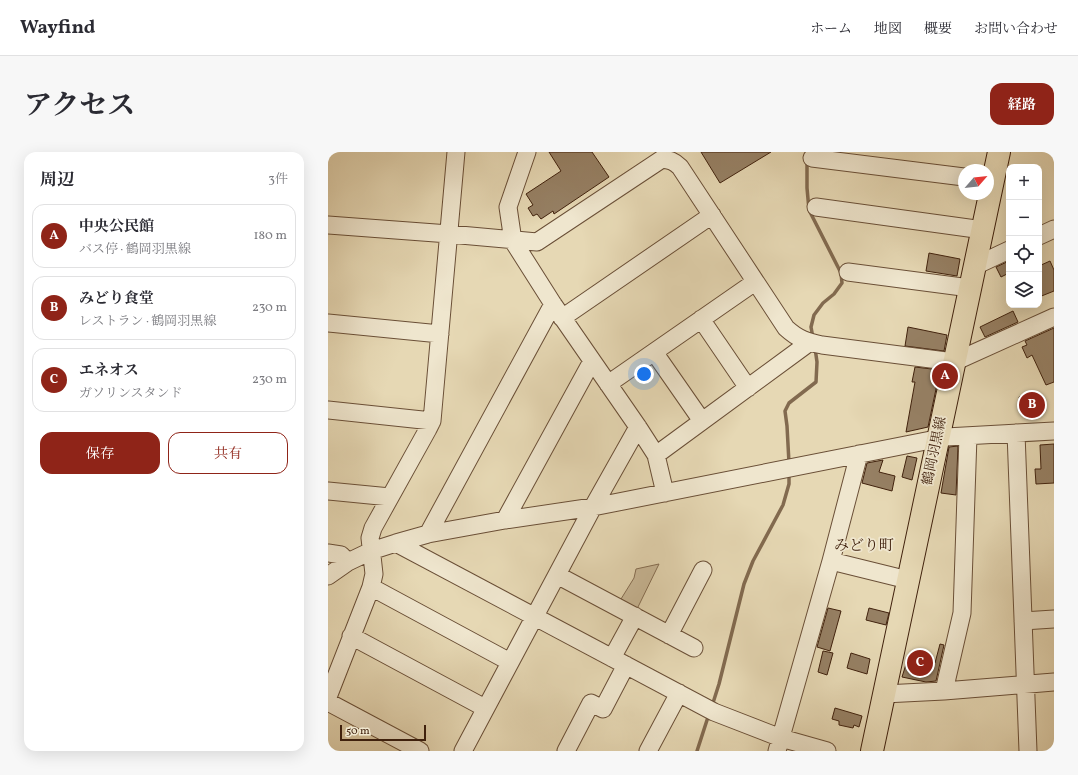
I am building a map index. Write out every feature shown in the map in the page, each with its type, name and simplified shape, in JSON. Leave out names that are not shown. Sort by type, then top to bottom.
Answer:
[{"type":"main road","name":"鶴岡羽黒線","points":[[994,168],[999,152]]},
{"type":"main road","name":"鶴岡羽黒線","points":[[872,751],[983,230],[987,200]]},
{"type":"street","points":[[328,697],[371,587],[374,574],[374,564],[370,538],[373,528],[432,421],[456,152]]},
{"type":"street","points":[[527,152],[508,207],[513,241],[558,311],[656,455],[665,493]]},
{"type":"street","points":[[812,158],[958,176]]},
{"type":"street","points":[[328,225],[537,242],[662,159],[675,162],[680,167],[786,328],[802,340],[954,362],[1054,317]]},
{"type":"street","points":[[816,207],[983,230]]},
{"type":"street","points":[[428,534],[558,311],[712,215]]},
{"type":"street","points":[[1042,235],[1054,229]]},
{"type":"street","points":[[975,266],[1006,251]]},
{"type":"street","points":[[848,272],[970,288]]},
{"type":"street","points":[[608,384],[756,282]]},
{"type":"street","points":[[701,319],[748,388]]},
{"type":"street","points":[[328,323],[440,334]]},
{"type":"street","points":[[656,455],[748,388],[815,343]]},
{"type":"street","points":[[654,352],[702,422]]},
{"type":"street","points":[[505,520],[592,361]]},
{"type":"street","points":[[328,410],[432,421]]},
{"type":"street","points":[[463,751],[593,507],[638,427]]},
{"type":"street","points":[[328,576],[348,562],[371,551],[428,534],[505,520],[593,507],[946,437],[1054,431]]},
{"type":"street","points":[[1016,433],[1028,751]]},
{"type":"street","points":[[944,691],[962,613],[968,436]]},
{"type":"street","points":[[779,744],[831,561],[859,454]]},
{"type":"street","points":[[328,491],[390,497]]},
{"type":"street","points":[[396,543],[709,709],[779,744],[827,751]]},
{"type":"street","points":[[328,553],[341,555],[348,562]]},
{"type":"street","points":[[831,561],[908,580]]},
{"type":"street","points":[[669,635],[703,570]]},
{"type":"street","points":[[557,575],[694,648]]},
{"type":"street","points":[[371,587],[510,662]]},
{"type":"street","points":[[566,751],[591,703],[603,710],[635,616]]},
{"type":"street","points":[[1023,621],[1054,619]]},
{"type":"street","points":[[352,636],[486,708]]},
{"type":"street","points":[[884,694],[944,691],[1025,683],[1054,682]]},
{"type":"street","points":[[648,751],[679,693]]},
{"type":"street","points":[[328,702],[420,751]]},
{"type":"shaded area","points":[[659,564],[637,609],[621,599],[634,578],[636,569]]},
{"type":"building","points":[[549,152],[592,152],[609,177],[554,214],[553,211],[541,219],[537,214],[533,216],[528,208],[533,205],[526,194],[561,171]]},
{"type":"building","points":[[701,152],[771,152],[720,183]]},
{"type":"building","points":[[929,253],[960,259],[957,276],[926,271]]},
{"type":"building","points":[[1050,261],[1054,270],[1054,291],[1042,296],[1042,272],[1042,265]]},
{"type":"building","points":[[1006,262],[1006,274],[1001,277],[996,267]]},
{"type":"building","points":[[1013,311],[1018,322],[985,337],[980,327]]},
{"type":"building","points":[[908,327],[947,335],[944,351],[905,346]]},
{"type":"building","points":[[1054,328],[1054,382],[1046,385],[1032,355],[1027,358],[1022,347],[1027,345],[1025,341]]},
{"type":"building","points":[[915,367],[940,370],[928,427],[906,432],[915,382],[912,382]]},
{"type":"building","points":[[1029,394],[1031,399],[1036,397],[1042,413],[1030,417],[1025,405],[1022,406],[1019,397]]},
{"type":"building","points":[[1054,444],[1054,483],[1036,484],[1035,469],[1041,469],[1040,445]]},
{"type":"building","points":[[958,446],[956,495],[941,493],[949,447]]},
{"type":"building","points":[[907,456],[917,458],[912,480],[902,477]]},
{"type":"building","points":[[883,460],[879,472],[895,476],[892,491],[862,483],[867,463]]},
{"type":"building","points":[[828,608],[841,611],[830,651],[817,647]]},
{"type":"building","points":[[869,608],[889,613],[886,625],[866,620]]},
{"type":"building","points":[[940,644],[944,645],[936,681],[926,682],[902,677],[908,658],[935,663]]},
{"type":"building","points":[[823,651],[833,653],[827,675],[818,672]]},
{"type":"building","points":[[851,653],[870,659],[867,674],[847,668]]},
{"type":"building","points":[[835,708],[862,716],[859,727],[854,725],[853,728],[839,725],[839,721],[832,719]]},
{"type":"waterway","points":[[807,161],[809,210],[841,273],[842,283],[834,294],[823,303],[814,315],[811,327],[813,338]]},
{"type":"waterway","points":[[789,463],[785,411],[789,403],[816,382],[817,362],[815,348]]},
{"type":"waterway","points":[[712,706],[744,584],[753,561],[783,505],[789,484],[789,473]]},
{"type":"waterway","points":[[697,751],[709,714]]},
{"type":"place","name":"中央公民館","points":[[945,376]]},
{"type":"place","name":"みどり食堂","points":[[1032,405]]},
{"type":"place","name":"エネオス","points":[[920,663]]},
{"type":"district","name":"みどり町","points":[[864,546]]}]
